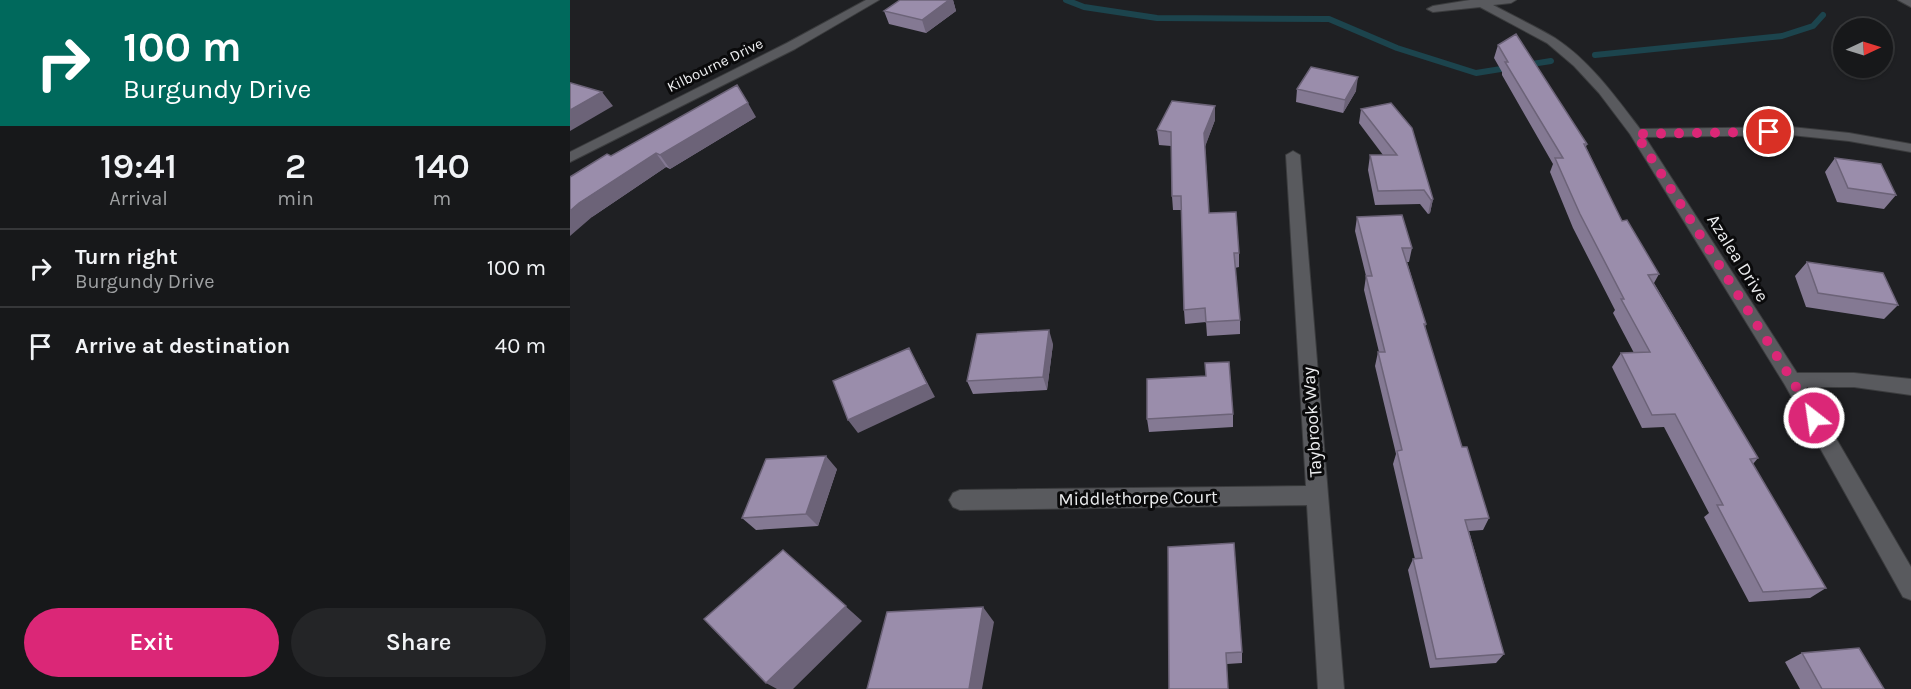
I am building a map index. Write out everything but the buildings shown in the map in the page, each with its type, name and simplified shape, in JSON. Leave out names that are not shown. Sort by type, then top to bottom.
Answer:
[{"type":"street","name":"Kilbourne Drive","points":[[570,158],[800,42],[874,0]]},
{"type":"street","points":[[1433,9],[1510,0]]},
{"type":"street","points":[[1903,0],[1911,4]]},
{"type":"street","name":"Azalea Drive","points":[[1479,2],[1551,41],[1578,63],[1604,90],[1636,134],[1792,380],[1911,589]]},
{"type":"street","points":[[1636,134],[1791,131],[1849,137],[1911,148]]},
{"type":"street","name":"Taybrook Way","points":[[1293,155],[1331,689]]},
{"type":"street","points":[[1792,380],[1854,380],[1911,387]]},
{"type":"street","name":"Middlethorpe Court","points":[[960,500],[1317,495]]},
{"type":"waterway","points":[[1066,0],[1084,7],[1157,18],[1329,19],[1397,48],[1476,73],[1551,61]]},
{"type":"waterway","points":[[1595,55],[1782,36],[1813,26],[1823,15]]},
{"type":"route","points":[[1769,132],[1636,134],[1814,418]]}]
